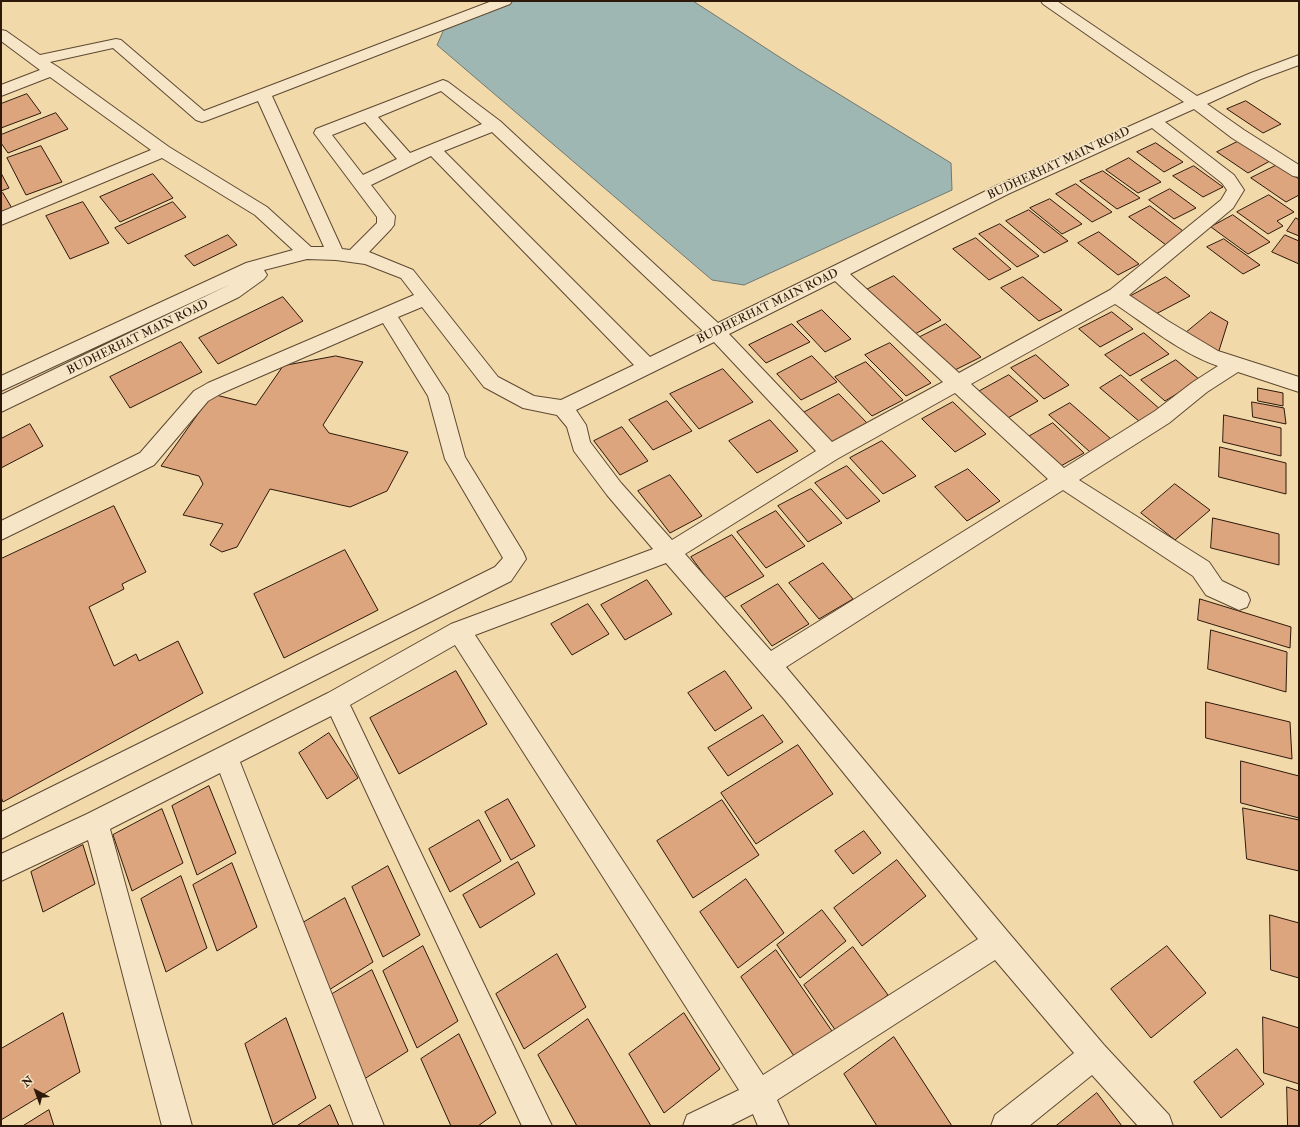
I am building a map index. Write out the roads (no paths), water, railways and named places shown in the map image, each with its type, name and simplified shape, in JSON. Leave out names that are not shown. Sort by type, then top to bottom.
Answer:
[{"type":"street","points":[[39,60],[116,43],[202,117],[505,1]]},
{"type":"street","points":[[1059,4],[1238,134],[1299,172]]},
{"type":"street","points":[[1,34],[53,70],[163,151],[261,210],[307,253]]},
{"type":"street","name":"BUDHERHAT MAIN ROAD","points":[[1,384],[234,274],[252,267],[307,253],[368,258],[407,274],[491,382],[530,403],[563,408],[1068,158],[1256,76],[1299,60]]},
{"type":"street","points":[[1,91],[53,70]]},
{"type":"street","points":[[263,94],[345,255],[385,225],[386,216],[322,133],[443,85],[494,125],[717,333],[830,453]]},
{"type":"street","points":[[368,115],[407,161]]},
{"type":"street","points":[[1,868],[96,823],[336,701],[459,631],[670,552],[830,453],[1116,295],[1227,204],[1236,190],[1228,179],[1154,121]]},
{"type":"street","points":[[360,183],[433,149],[494,125]]},
{"type":"street","points":[[433,149],[648,367]]},
{"type":"street","points":[[1,219],[163,151]]},
{"type":"street","name":"BUDHERHAT MAIN ROAD","points":[[1,404],[233,292],[255,278],[269,263]]},
{"type":"street","points":[[837,273],[958,382],[1063,480],[1201,569],[1214,588],[1239,600]]},
{"type":"street","points":[[1116,295],[1161,326],[1211,356],[1299,385]]},
{"type":"street","points":[[1,531],[147,459],[201,396],[215,388],[425,298]]},
{"type":"street","points":[[1,826],[503,574],[515,559],[455,459],[438,395],[387,314]]},
{"type":"street","points":[[769,665],[1162,417],[1200,387],[1236,364]]},
{"type":"street","points":[[563,408],[576,425],[581,445],[596,467],[614,489],[792,691],[998,942],[1094,1055],[1158,1126]]},
{"type":"street","points":[[459,631],[759,1095],[774,1126]]},
{"type":"street","points":[[336,701],[537,1126]]},
{"type":"street","points":[[226,757],[369,1126]]},
{"type":"street","points":[[96,823],[177,1126]]},
{"type":"street","points":[[698,1126],[759,1095],[998,942]]},
{"type":"street","points":[[1006,1126],[1094,1055]]},
{"type":"water","points":[[513,1],[693,1],[798,69],[951,163],[952,190],[744,285],[712,280],[437,45],[445,27]]}]
